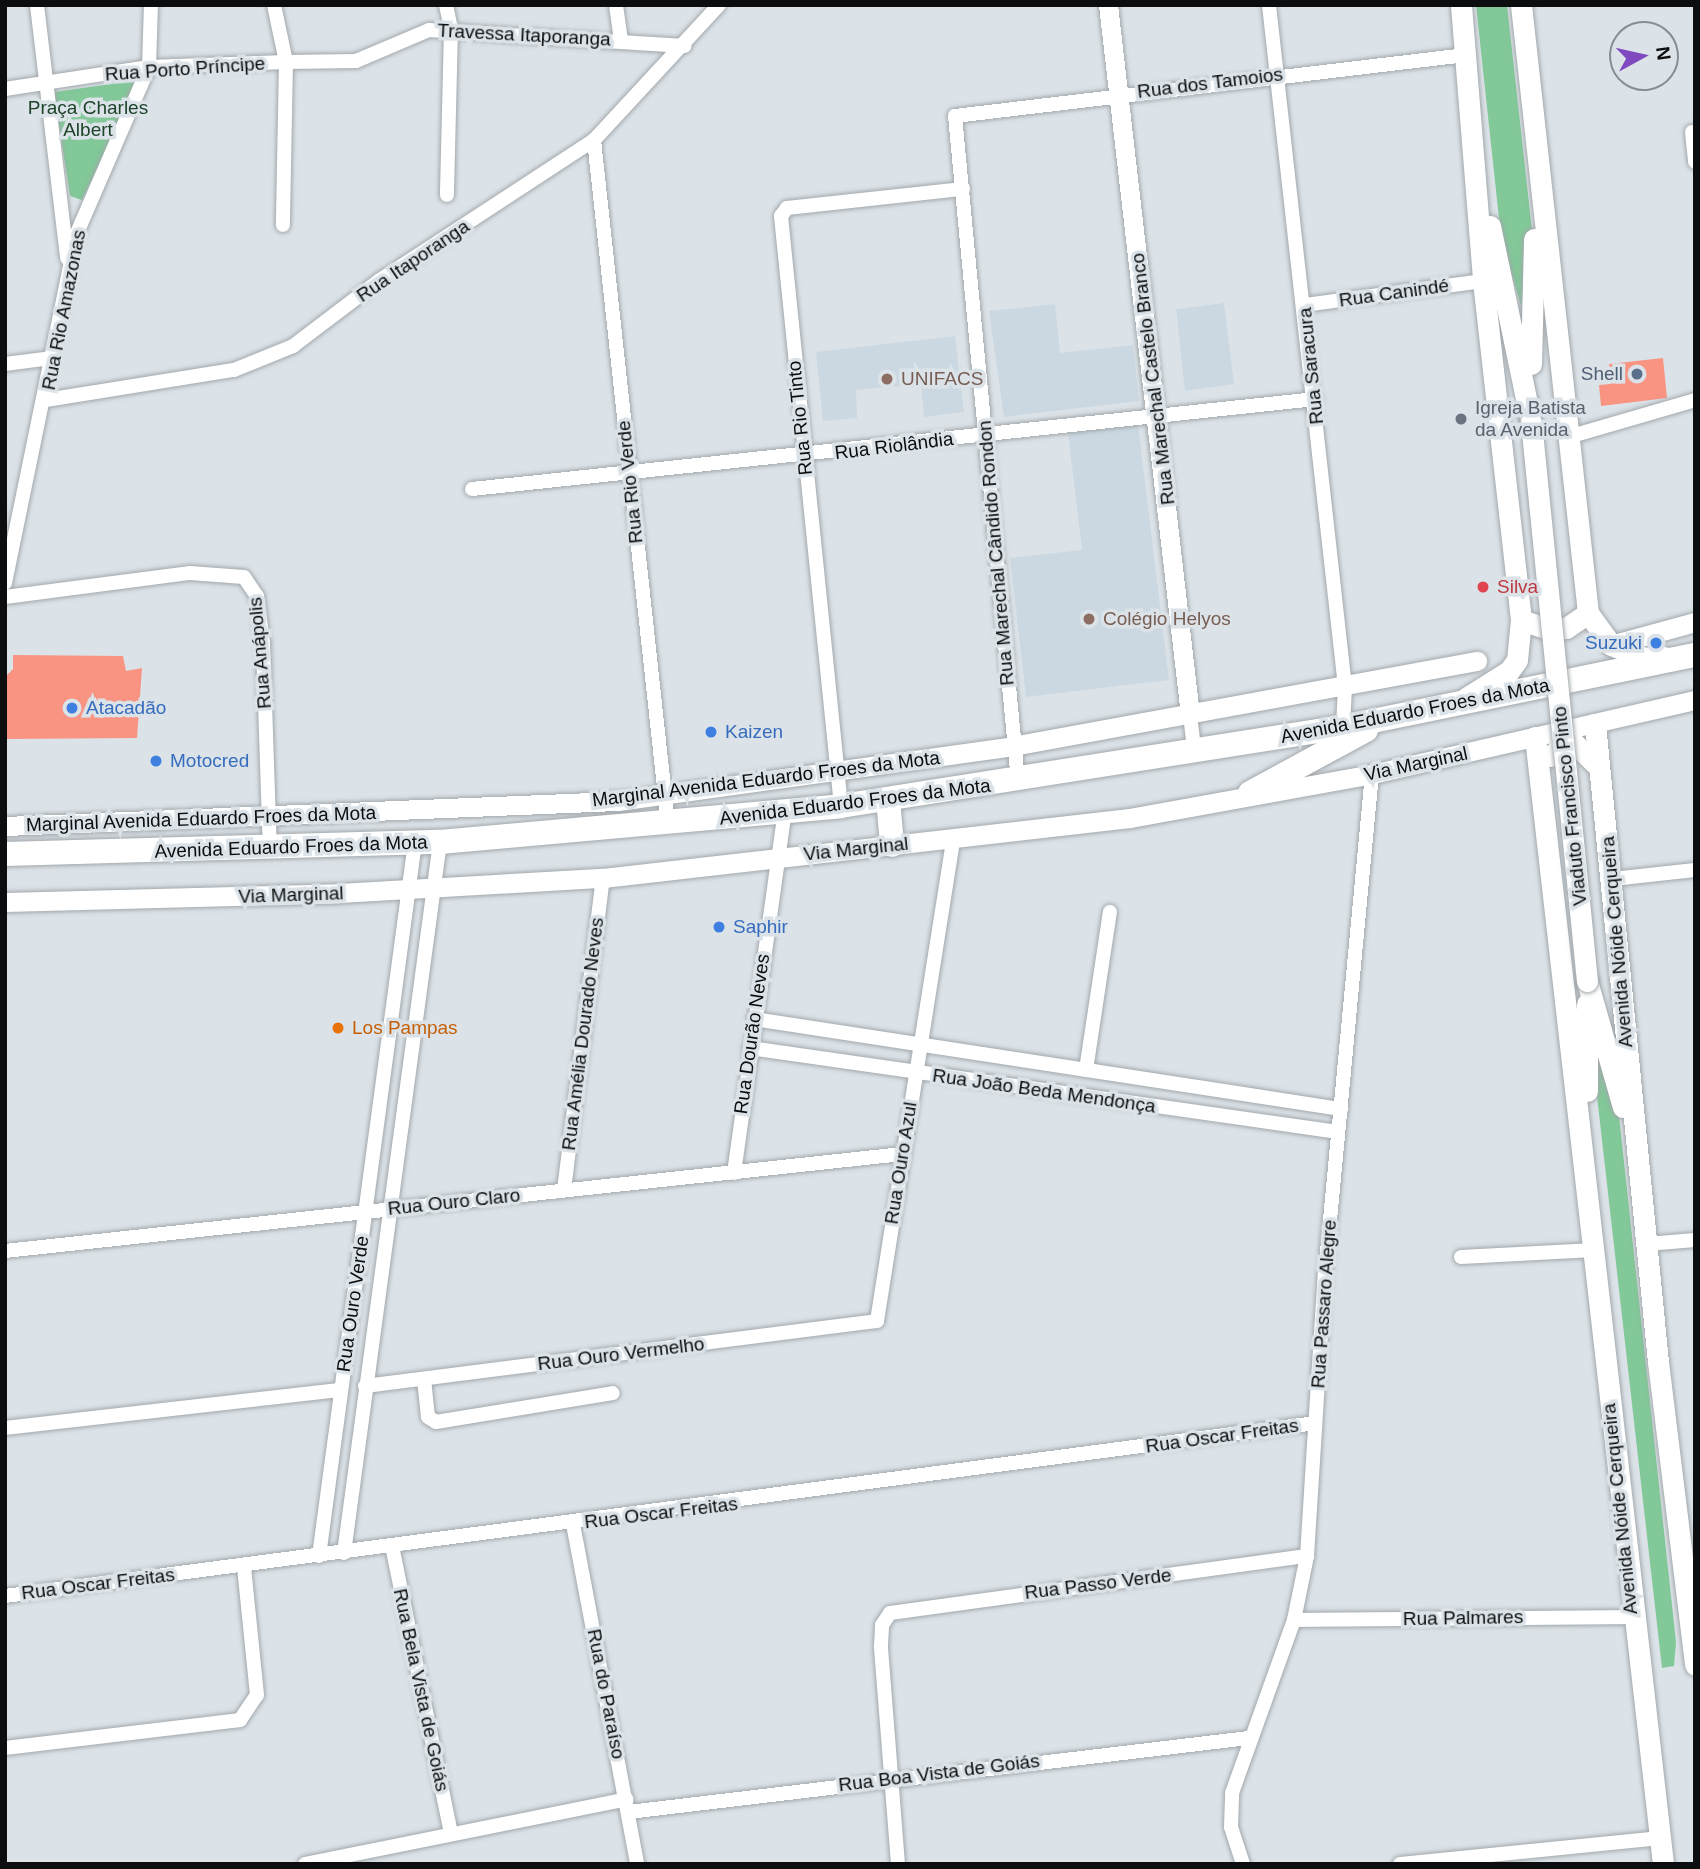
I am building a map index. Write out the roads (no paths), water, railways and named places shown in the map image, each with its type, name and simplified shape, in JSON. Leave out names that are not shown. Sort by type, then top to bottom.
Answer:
[{"type":"highway","name":"Avenida Eduardo Froes da Mota","points":[[5,854],[271,849],[440,842],[668,824],[841,806],[1017,781],[1343,727],[1689,656]]},
{"type":"highway","points":[[1250,793],[1388,718]]},
{"type":"highway","points":[[888,799],[892,845]]},
{"type":"main road","points":[[1451,704],[1509,671],[1517,660],[1521,620],[1483,281],[1478,181],[1461,5]]},
{"type":"main road","points":[[1521,5],[1539,195],[1588,613],[1611,645],[1645,657],[1689,656]]},
{"type":"main road","points":[[1478,181],[1513,320],[1531,422]]},
{"type":"main road","points":[[1531,422],[1539,195]]},
{"type":"main road","name":"Viaduto Francisco Pinto","points":[[1531,422],[1587,981]]},
{"type":"main road","points":[[1521,620],[1549,629],[1566,628],[1588,613]]},
{"type":"main road","name":"Avenida Nóide Cerqueira","points":[[1595,724],[1637,1159],[1692,1615],[1695,1665]]},
{"type":"main road","name":"Avenida Nóide Cerqueira","points":[[1535,737],[1585,1154],[1632,1617],[1663,1864]]},
{"type":"main road","points":[[1541,773],[1566,743],[1587,750],[1599,767]]},
{"type":"main road","name":"Avenida Nóide Cerqueira","points":[[1585,1154],[1587,981]]},
{"type":"main road","name":"Avenida Nóide Cerqueira","points":[[1587,981],[1637,1159]]},
{"type":"street","points":[[37,5],[68,269]]},
{"type":"street","name":"Rua Rio Amazonas","points":[[5,583],[46,400],[51,358],[77,233],[149,67],[151,5]]},
{"type":"street","points":[[274,5],[286,62]]},
{"type":"street","points":[[446,5],[451,29],[447,195]]},
{"type":"street","points":[[616,5],[621,40]]},
{"type":"street","name":"Rua Itaporanga","points":[[46,400],[234,370],[293,346],[380,280],[594,140],[685,46],[719,5]]},
{"type":"street","name":"Rua Marechal Castelo Branco","points":[[1108,5],[1159,417],[1195,752]]},
{"type":"street","name":"Rua Saracura","points":[[1269,5],[1305,305],[1345,687],[1343,727]]},
{"type":"street","name":"Travessa Itaporanga","points":[[286,62],[356,61],[411,33],[451,29],[685,46]]},
{"type":"street","name":"Rua dos Tamoios","points":[[955,116],[1120,94],[1466,55]]},
{"type":"street","name":"Rua Porto Príncipe","points":[[5,89],[149,67],[286,62],[283,225]]},
{"type":"street","name":"Rua Marechal Cândido Rondon","points":[[955,116],[1017,781]]},
{"type":"street","points":[[1692,132],[1695,162]]},
{"type":"street","name":"Rua Rio Verde","points":[[594,140],[668,824]]},
{"type":"street","name":"Rua Rio Tinto","points":[[841,806],[804,457],[782,212],[963,189]]},
{"type":"street","name":"Rua Canindé","points":[[1305,305],[1483,281]]},
{"type":"street","points":[[5,364],[51,358]]},
{"type":"street","name":"Rua Riolândia","points":[[472,489],[804,457],[1315,399]]},
{"type":"street","points":[[1568,437],[1695,400]]},
{"type":"street","name":"Rua Anápolis","points":[[5,597],[190,573],[244,577],[257,596],[262,643],[271,849]]},
{"type":"street","points":[[1611,645],[1695,622]]},
{"type":"street","name":"Marginal Avenida Eduardo Froes da Mota","points":[[5,826],[269,817],[666,795],[1013,746],[1477,662]]},
{"type":"street","name":"Via Marginal","points":[[5,902],[435,889],[603,878],[1130,818],[1250,793],[1373,774],[1695,700]]},
{"type":"street","name":"Rua Passaro Alegre","points":[[1243,1864],[1231,1828],[1232,1793],[1249,1738],[1294,1620],[1307,1556],[1338,1132],[1373,774]]},
{"type":"street","name":"Rua Dourão Neves","points":[[734,1173],[785,811]]},
{"type":"street","name":"Rua Ouro Azul","points":[[877,1321],[953,839]]},
{"type":"street","name":"Rua Ouro Verde","points":[[319,1556],[415,842]]},
{"type":"street","name":"Rua Ouro Verde","points":[[344,1553],[365,1386],[394,1209],[440,842]]},
{"type":"street","points":[[1612,879],[1695,870]]},
{"type":"street","name":"Rua Amélia Dourado Neves","points":[[564,1190],[603,878]]},
{"type":"street","points":[[1086,1070],[1110,912]]},
{"type":"street","name":"Rua João Beda Mendonça","points":[[754,1019],[1341,1109]]},
{"type":"street","name":"Rua João Beda Mendonça","points":[[750,1048],[1338,1132]]},
{"type":"street","name":"Rua Ouro Claro","points":[[5,1251],[903,1154]]},
{"type":"street","points":[[1647,1244],[1695,1240]]},
{"type":"street","points":[[1461,1256],[1594,1250]]},
{"type":"street","name":"Rua Ouro Vermelho","points":[[365,1386],[877,1321]]},
{"type":"street","points":[[424,1379],[428,1418],[436,1422],[613,1393]]},
{"type":"street","points":[[5,1427],[341,1390]]},
{"type":"street","name":"Rua Oscar Freitas","points":[[5,1597],[573,1524],[1315,1423]]},
{"type":"street","name":"Rua do Paraíso","points":[[573,1524],[637,1864]]},
{"type":"street","name":"Rua Bela Vista de Goiás","points":[[392,1546],[451,1833]]},
{"type":"street","name":"Rua Passo Verde","points":[[890,1778],[881,1633],[890,1613],[1307,1556]]},
{"type":"street","points":[[5,1748],[240,1720],[257,1695],[244,1566]]},
{"type":"street","name":"Rua Palmares","points":[[1294,1620],[1632,1617]]},
{"type":"street","name":"Rua Boa Vista de Goiás","points":[[305,1864],[451,1833],[628,1805],[1249,1738]]},
{"type":"street","points":[[890,1778],[898,1864]]},
{"type":"street","points":[[1400,1864],[1659,1838]]},
{"type":"place","name":"Shell","points":[[1637,374]]},
{"type":"place","name":"UNIFACS","points":[[887,379]]},
{"type":"place","name":"Igreja Batista da Avenida","points":[[1461,419]]},
{"type":"place","name":"Silva","points":[[1483,587]]},
{"type":"place","name":"Colégio Helyos","points":[[1089,619]]},
{"type":"place","name":"Suzuki","points":[[1656,643]]},
{"type":"place","name":"Atacadão","points":[[72,708]]},
{"type":"place","name":"Kaizen","points":[[711,732]]},
{"type":"place","name":"Motocred","points":[[156,761]]},
{"type":"place","name":"Saphir","points":[[719,927]]},
{"type":"place","name":"Los Pampas","points":[[338,1028]]},
{"type":"park label","name":"Praça Charles Albert","points":[[88,119]]}]
